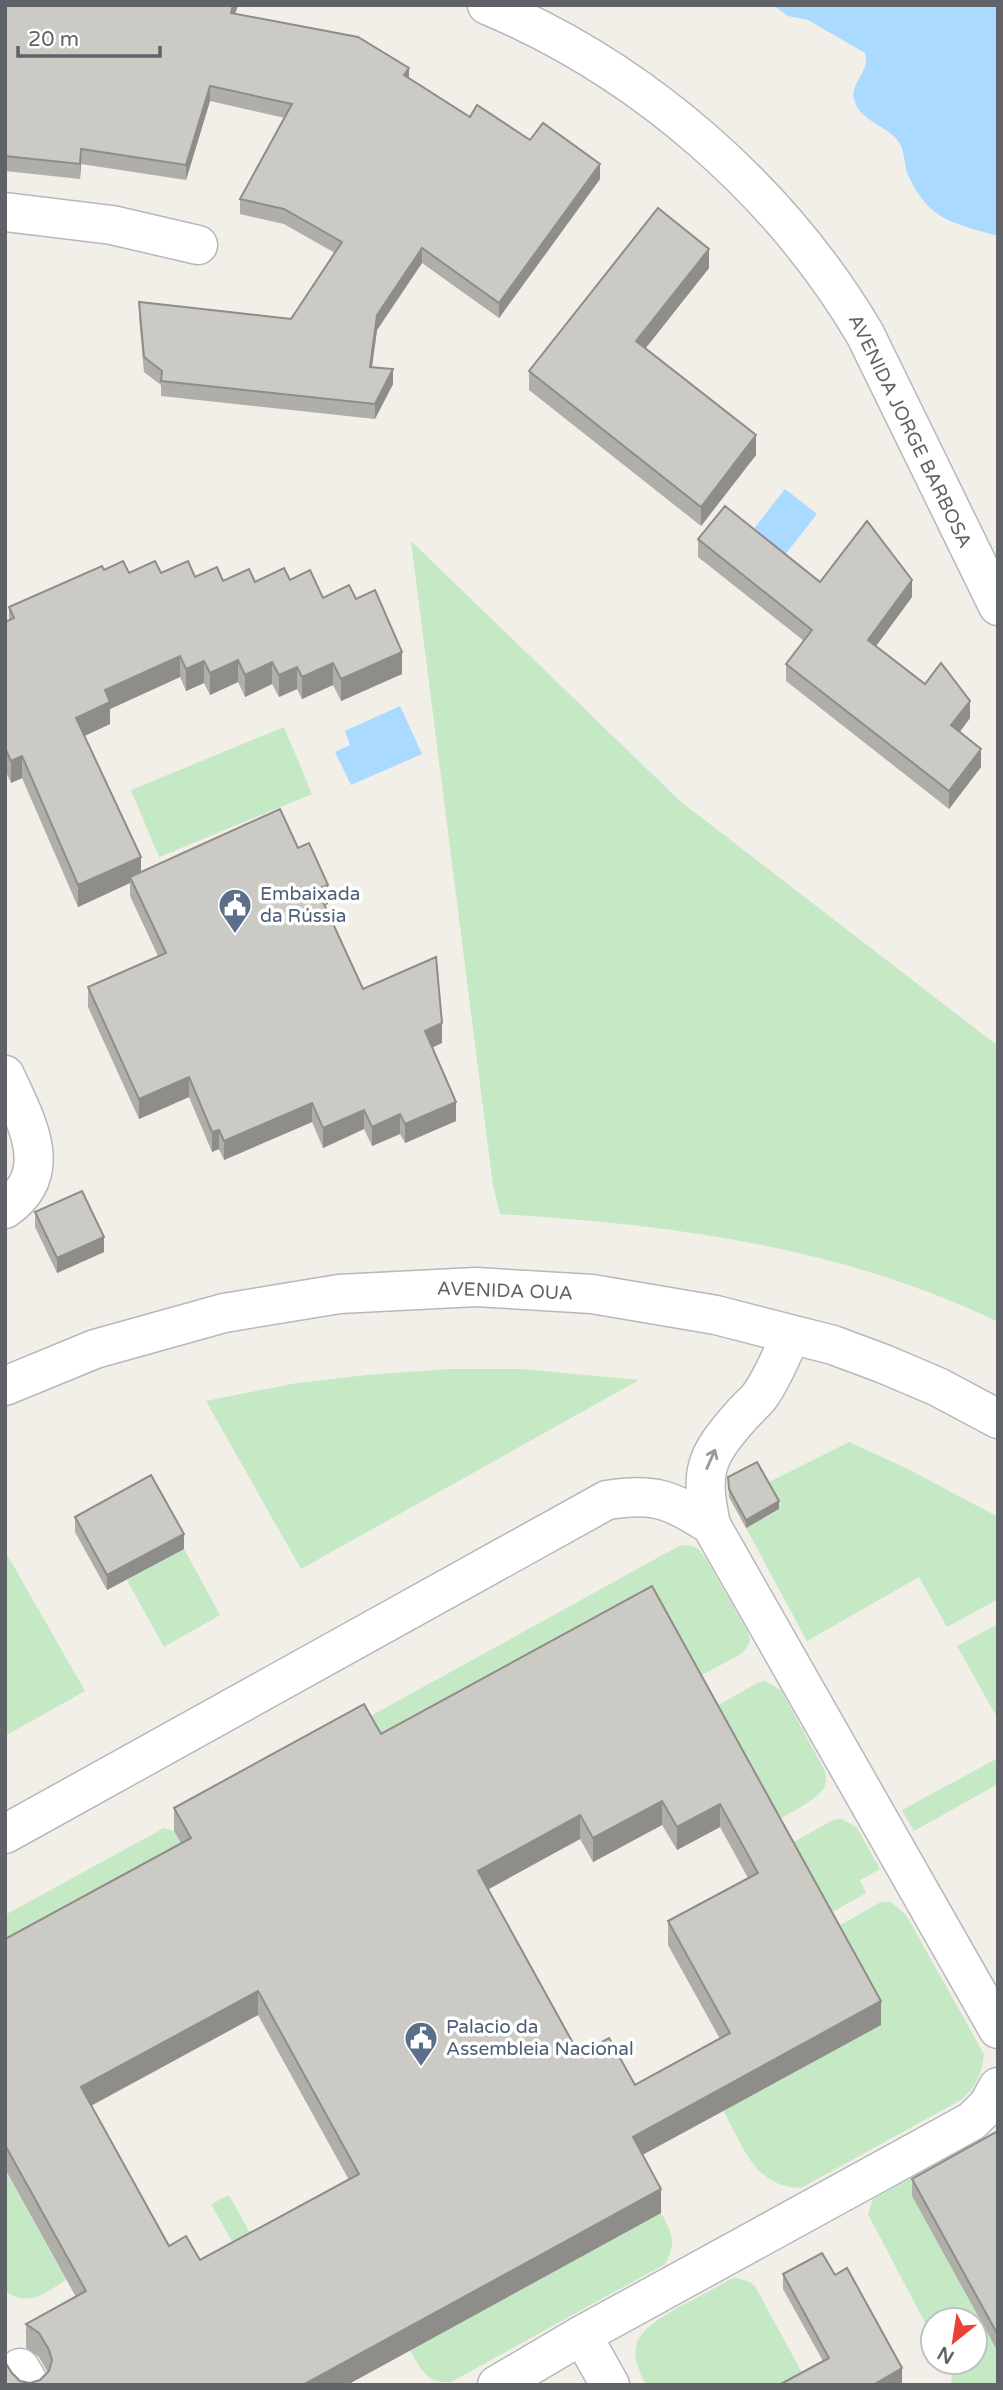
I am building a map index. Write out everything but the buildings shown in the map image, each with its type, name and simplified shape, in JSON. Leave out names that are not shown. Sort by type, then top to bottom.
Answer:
[{"type":"street","name":"AVENIDA JORGE BARBOSA","points":[[487,5],[557,40],[652,101],[739,175],[791,229],[840,292],[865,334],[998,606]]},
{"type":"street","points":[[5,212],[113,225],[198,246]]},
{"type":"street","points":[[5,1075],[33,1139],[34,1155],[32,1172],[25,1189],[5,1209]]},
{"type":"street","name":"AVENIDA OUA","points":[[5,1386],[95,1349],[224,1313],[339,1294],[476,1287],[592,1294],[716,1315],[833,1345],[938,1387],[998,1419]]},
{"type":"street","points":[[791,1335],[773,1375],[758,1398],[709,1458],[705,1493],[711,1525],[998,2029]]},
{"type":"street","points":[[5,1834],[607,1500],[636,1495],[661,1499],[711,1525]]},
{"type":"street","points":[[497,2385],[582,2335],[972,2121],[988,2105],[998,2087]]},
{"type":"street","points":[[582,2335],[610,2385]]},
{"type":"green space","points":[[411,541],[680,801],[998,1046],[998,1322],[939,1296],[879,1275],[755,1244],[627,1225],[500,1214],[493,1186]]},
{"type":"green space","points":[[284,727],[312,794],[159,857],[131,790]]},
{"type":"green space","points":[[449,1369],[522,1369],[639,1380],[301,1569],[206,1401],[297,1383]]},
{"type":"green space","points":[[849,1442],[906,1468],[998,1517],[998,1599],[947,1627],[919,1577],[807,1641],[746,1528],[779,1510],[765,1484]]},
{"type":"green space","points":[[679,1546],[697,1548],[704,1556],[748,1632],[750,1641],[739,1655],[691,1681],[381,1758],[367,1718]]},
{"type":"green space","points":[[184,1549],[220,1615],[164,1647],[127,1580]]},
{"type":"green space","points":[[5,1551],[85,1691],[5,1736]]},
{"type":"green space","points":[[998,1624],[998,1719],[957,1646]]},
{"type":"green space","points":[[765,1681],[781,1690],[825,1771],[826,1780],[824,1788],[814,1798],[770,1824],[708,1711]]},
{"type":"green space","points":[[998,1758],[998,1784],[914,1831],[902,1810]]},
{"type":"green space","points":[[842,1819],[857,1828],[880,1869],[860,1880],[866,1893],[822,1918],[783,1848],[833,1820]]},
{"type":"green space","points":[[164,1828],[174,1831],[191,1862],[5,1962],[5,1915]]},
{"type":"green space","points":[[881,1902],[891,1902],[906,1915],[984,2054],[980,2074],[971,2090],[961,2100],[801,2188],[785,2186],[761,2172],[752,2162],[723,2110],[830,1931]]},
{"type":"green space","points":[[968,2146],[985,2154],[998,2227],[998,2385],[951,2385],[952,2376],[989,2376],[989,2306],[919,2306],[919,2311],[868,2214],[873,2199]]},
{"type":"green space","points":[[5,2170],[66,2280],[37,2297],[22,2298],[5,2291]]},
{"type":"green space","points":[[229,2195],[334,2385],[311,2385],[211,2204]]},
{"type":"green space","points":[[661,2213],[672,2238],[671,2250],[665,2264],[451,2382],[430,2378],[410,2350]]},
{"type":"green space","points":[[737,2278],[755,2286],[808,2384],[646,2385],[636,2358],[639,2339],[645,2331],[677,2308]]},
{"type":"water","points":[[773,5],[998,5],[998,236],[944,218],[925,202],[916,190],[908,175],[900,144],[889,132],[862,113],[854,99],[855,87],[865,65],[865,53],[808,20],[788,16]]},
{"type":"water","points":[[785,489],[817,514],[777,565],[745,540]]},
{"type":"water","points":[[400,706],[422,754],[351,785],[335,752],[350,745],[345,731]]},
{"type":"place","name":"Embaixada da Rússia","points":[[235,935]]},
{"type":"place","name":"Palacio da Assembleia Nacional","points":[[421,2068]]}]
